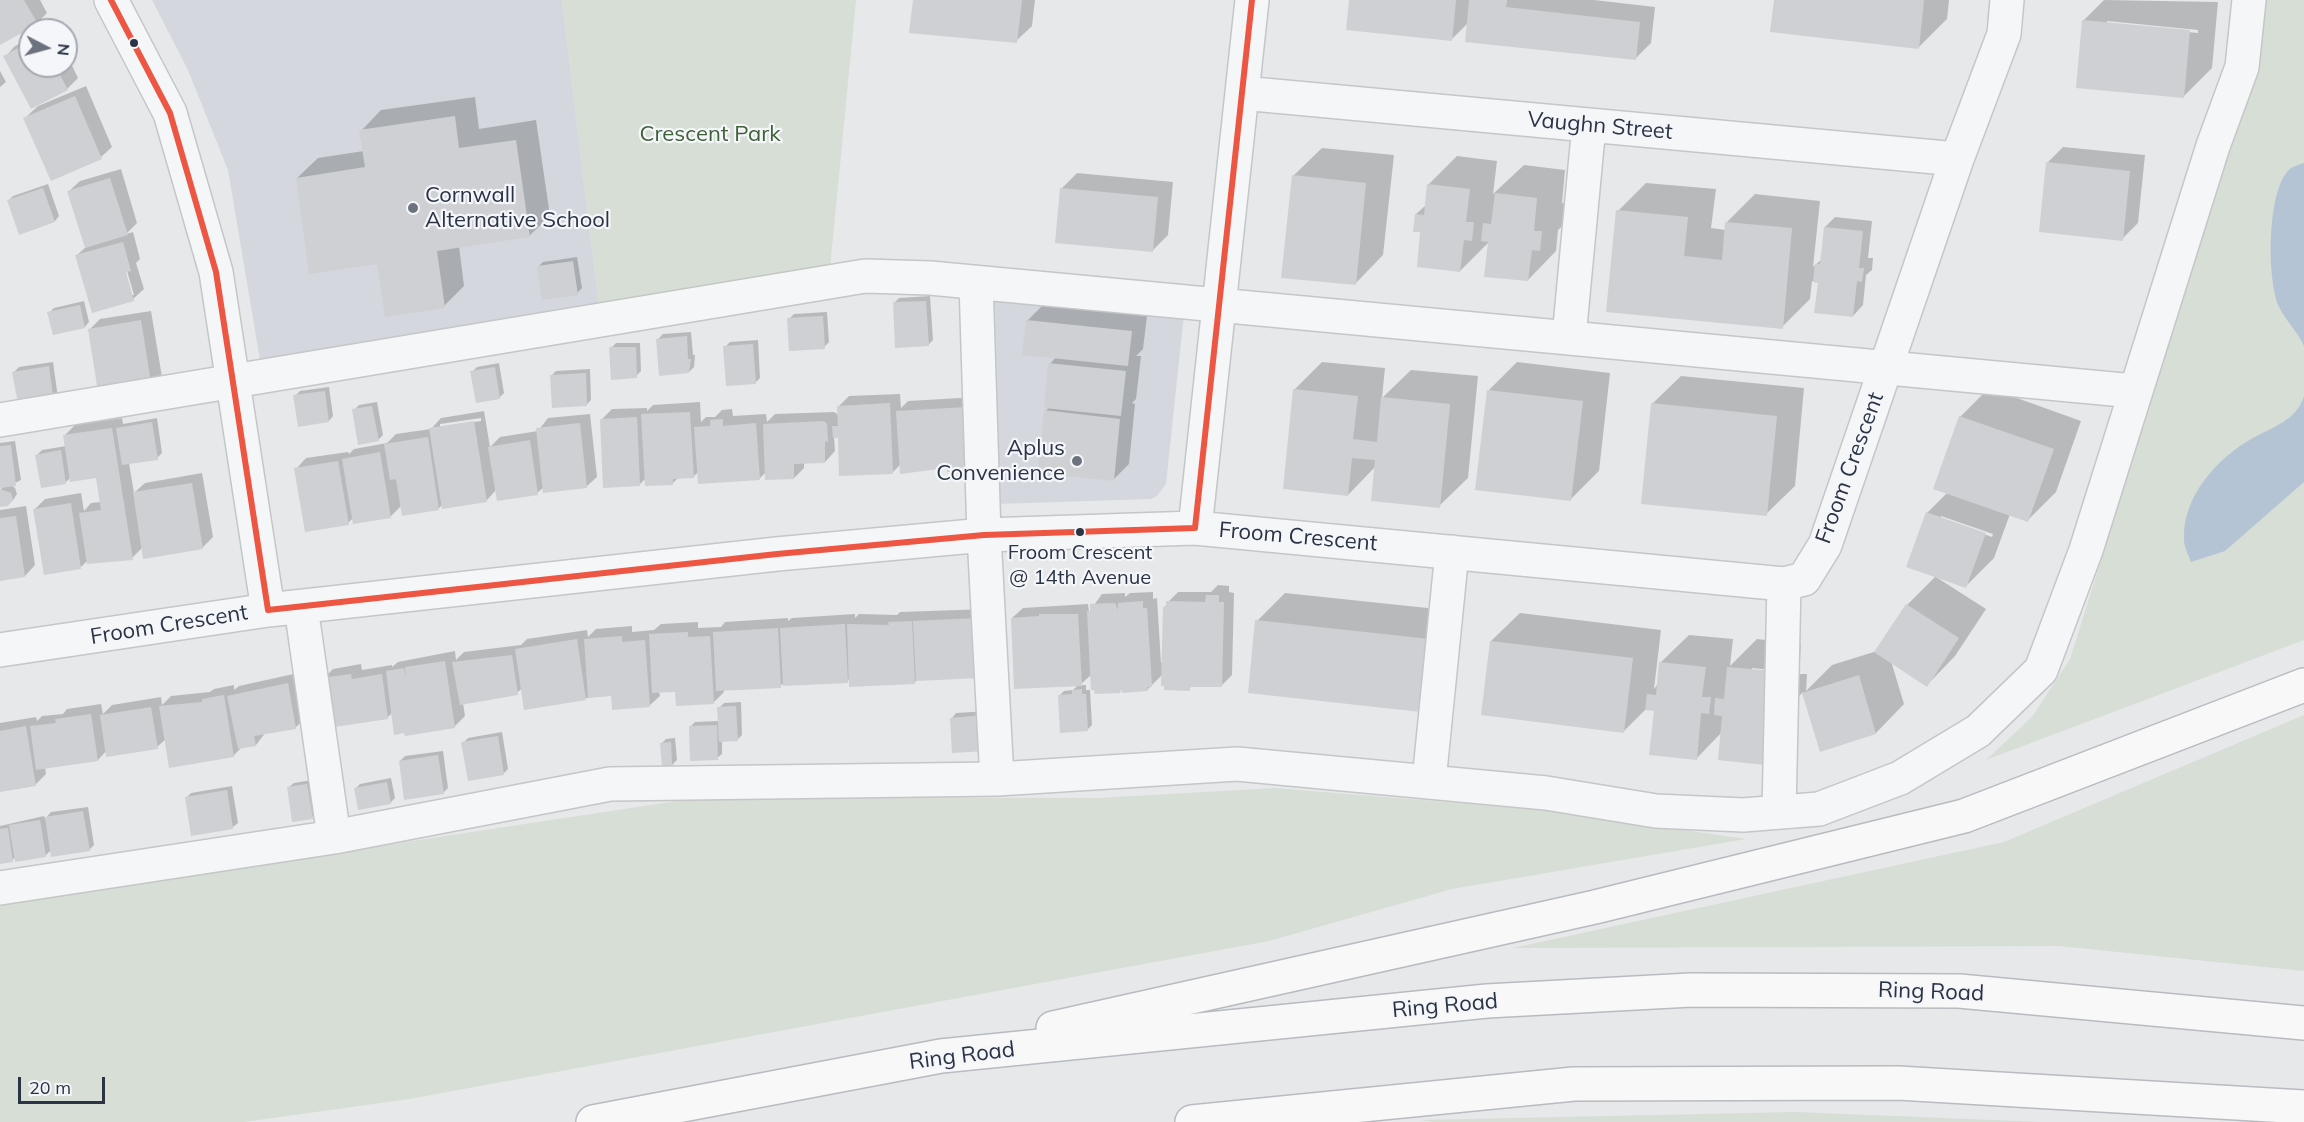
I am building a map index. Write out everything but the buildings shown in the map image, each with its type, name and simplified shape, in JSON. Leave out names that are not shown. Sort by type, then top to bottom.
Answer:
[{"type":"highway","points":[[941,1056],[1105,1015],[1595,907],[1964,816],[2304,685]]},
{"type":"highway","name":"Ring Road","points":[[593,1122],[941,1056],[1487,1001],[1691,990],[1959,991],[2304,1023]]},
{"type":"highway","points":[[1192,1122],[1574,1084],[1898,1083],[2304,1107]]},
{"type":"street","points":[[111,0],[170,113],[216,272],[268,610]]},
{"type":"street","points":[[1195,528],[1252,0]]},
{"type":"street","name":"Froom Crescent","points":[[0,650],[301,606],[777,554],[984,535],[1195,528],[1784,584],[1804,579],[1825,545],[1957,159],[2004,34],[2007,0]]},
{"type":"street","points":[[0,888],[334,837],[610,784],[997,779],[1237,764],[1546,793],[1656,811],[1743,815],[1819,809],[1900,778],[1978,731],[2041,670],[2086,550],[2213,146],[2242,67],[2249,0]]},
{"type":"street","name":"Vaughn Street","points":[[1242,93],[1957,159]]},
{"type":"street","points":[[1569,337],[1589,125]]},
{"type":"street","points":[[2,411],[234,381],[865,276],[930,278],[1220,304],[2134,392]]},
{"type":"street","points":[[976,283],[984,535],[997,779]]},
{"type":"street","points":[[1430,781],[1452,552]]},
{"type":"street","points":[[1779,812],[1784,584]]},
{"type":"street","points":[[301,606],[334,837]]},
{"type":"shaded area","points":[[152,0],[562,0],[599,307],[261,366],[228,170],[188,70]]},
{"type":"shaded area","points":[[988,299],[1184,314],[1166,484],[1157,496],[1151,499],[997,504]]},
{"type":"green space","name":"Crescent Park","points":[[562,0],[856,0],[830,268],[599,307]]},
{"type":"green space","points":[[2261,0],[2304,0],[2304,640],[1986,760],[2032,717],[2070,659],[2253,77]]},
{"type":"green space","points":[[2304,715],[2304,971],[2059,946],[1513,948],[2004,842]]},
{"type":"green space","points":[[1275,788],[1544,810],[1746,839],[1452,889],[1269,941],[409,1099],[244,1122],[0,1122],[0,903],[704,797],[1100,798]]},
{"type":"green space","points":[[1796,1112],[2042,1122],[1433,1122],[1420,1120]]},
{"type":"water","points":[[2304,163],[2304,346],[2279,307],[2275,294],[2272,277],[2271,235],[2277,194],[2283,178],[2291,168]]},
{"type":"water","points":[[2304,396],[2304,482],[2225,551],[2191,562],[2184,543],[2185,524],[2195,494],[2204,480],[2240,446],[2290,417],[2301,404]]},
{"type":"transit line","points":[[111,0],[170,113],[216,272],[268,610]]},
{"type":"transit line","points":[[1195,528],[1252,0]]},
{"type":"transit line","points":[[268,610],[777,554],[984,535],[1195,528]]},
{"type":"place","name":"Cornwall Alternative School","points":[[413,208]]},
{"type":"place","name":"Aplus Convenience","points":[[1077,461]]},
{"type":"place","name":"Froom Crescent @ 14th Avenue","points":[[1080,532]]}]
